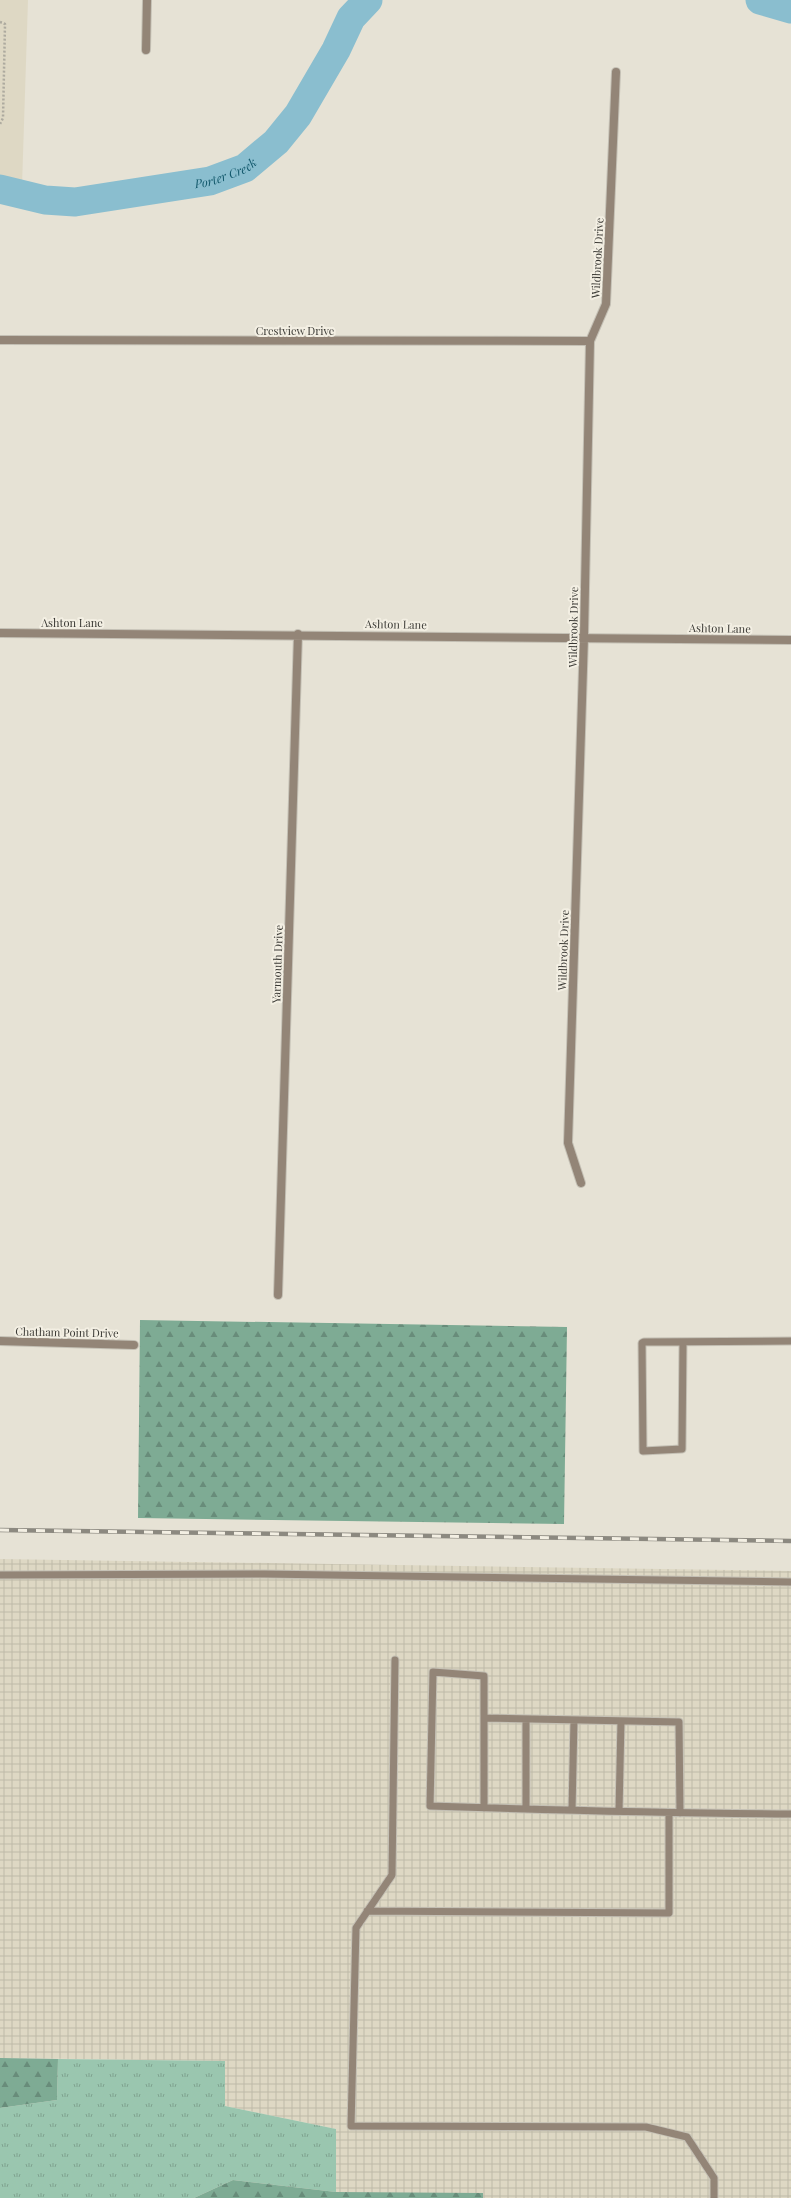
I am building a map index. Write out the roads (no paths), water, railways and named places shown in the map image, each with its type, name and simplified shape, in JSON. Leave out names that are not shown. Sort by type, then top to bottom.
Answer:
[{"type":"street","points":[[146,50],[147,0]]},
{"type":"street","name":"Wildbrook Drive","points":[[581,1183],[568,1143],[584,637],[590,341],[606,304],[616,72]]},
{"type":"street","name":"Crestview Drive","points":[[0,340],[590,341]]},
{"type":"street","name":"Ashton Lane","points":[[0,633],[298,634],[791,640]]},
{"type":"street","name":"Yarmouth Drive","points":[[278,1295],[298,634]]},
{"type":"street","name":"Chatham Point Drive","points":[[0,1341],[134,1344]]},
{"type":"lane","points":[[683,1342],[682,1449],[643,1451],[642,1343],[683,1342],[791,1341]]},
{"type":"lane","points":[[0,1575],[264,1574],[791,1582]]},
{"type":"lane","points":[[395,1660],[392,1875],[356,1928],[351,2126],[646,2127],[687,2137],[714,2178],[714,2198]]},
{"type":"lane","points":[[484,1808],[484,1676],[433,1672],[430,1806],[484,1808],[619,1811],[669,1813],[791,1814]]},
{"type":"lane","points":[[484,1718],[679,1722],[680,1813]]},
{"type":"lane","points":[[526,1719],[526,1809]]},
{"type":"lane","points":[[572,1810],[574,1720]]},
{"type":"lane","points":[[619,1811],[620,1721]]},
{"type":"lane","points":[[368,1911],[669,1913],[669,1813]]},
{"type":"waterway","name":"Porter Creek","points":[[0,189],[45,200],[75,202],[210,181],[245,168],[276,142],[298,115],[336,50],[351,18],[368,0]]},
{"type":"waterway","name":"Porter Creek","points":[[760,0],[791,9]]},
{"type":"railway","points":[[0,1530],[791,1541]]}]
